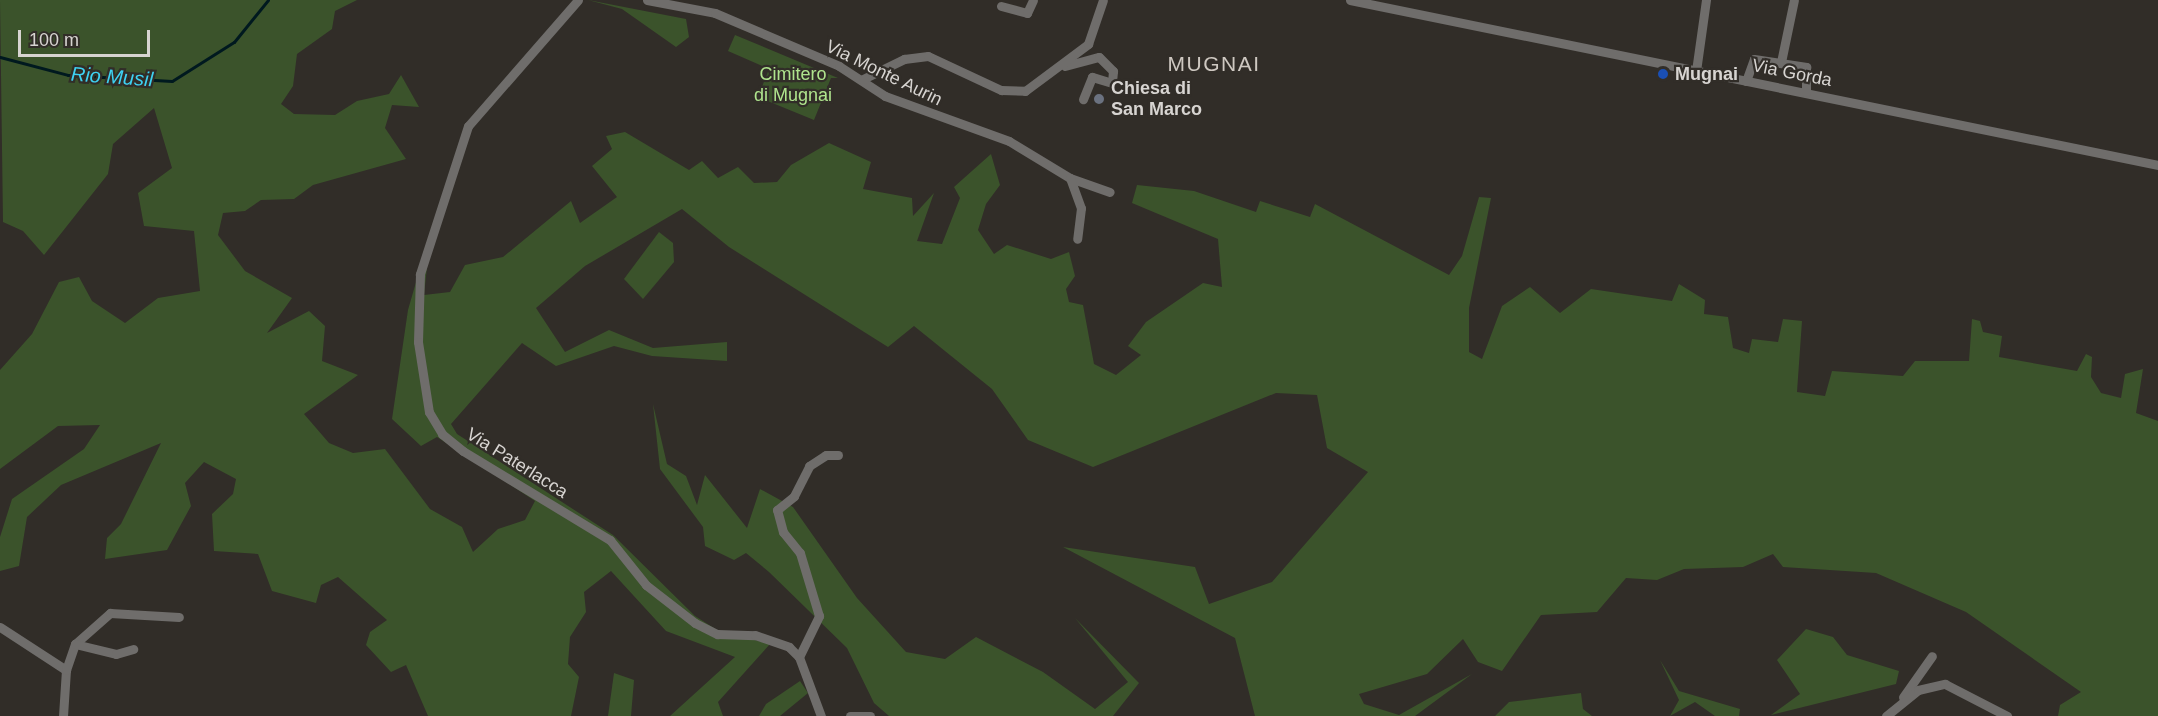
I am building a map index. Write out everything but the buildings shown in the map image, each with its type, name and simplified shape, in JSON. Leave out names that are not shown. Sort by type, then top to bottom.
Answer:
[{"type":"street","name":"Via Paterlacca","points":[[578,0],[468,126],[420,274],[418,342],[429,412],[442,434],[463,452],[610,540],[645,585],[695,624],[717,634],[774,639],[799,657]]},
{"type":"street","name":"Via Monte Aurin","points":[[647,0],[715,13],[863,79],[885,96],[1037,155],[1070,178],[1110,192]]},
{"type":"street","points":[[1001,6],[1027,13],[1033,0]]},
{"type":"street","points":[[863,79],[904,59],[928,56],[1001,90],[1025,91],[1063,66],[1088,45],[1102,0]]},
{"type":"street","name":"Via Gorda","points":[[1350,0],[2158,165]]},
{"type":"street","points":[[1696,71],[1706,0]]},
{"type":"street","points":[[1781,62],[1794,0]]},
{"type":"street","points":[[1063,66],[1093,57],[1110,66],[1112,83],[1092,77],[1083,99]]},
{"type":"street","points":[[1746,81],[1754,59],[1781,62],[1808,68],[1806,92]]},
{"type":"street","points":[[1070,178],[1081,208],[1077,239]]},
{"type":"street","points":[[820,716],[799,657],[819,616],[800,554],[783,532],[777,510],[794,496],[809,466],[826,455],[838,455]]},
{"type":"street","points":[[63,716],[66,670],[75,644],[110,613],[179,617]]},
{"type":"street","points":[[0,627],[66,670]]},
{"type":"street","points":[[75,644],[116,654],[134,649]]},
{"type":"street","points":[[1886,716],[1896,706],[1932,656]]},
{"type":"street","points":[[1896,706],[1924,687],[1945,684],[2007,716]]},
{"type":"street","points":[[850,716],[870,716]]},
{"type":"green space","points":[[0,0],[357,0],[335,11],[332,29],[297,54],[293,86],[281,104],[294,114],[335,115],[357,101],[389,94],[401,75],[419,107],[392,105],[385,128],[406,159],[313,185],[294,199],[261,200],[245,211],[223,213],[218,235],[245,271],[292,298],[267,333],[309,311],[325,326],[322,361],[358,375],[304,414],[329,443],[353,453],[385,449],[430,509],[462,527],[473,552],[498,529],[525,520],[535,501],[437,437],[421,446],[392,419],[408,310],[431,230],[424,295],[450,292],[465,265],[503,257],[571,201],[580,223],[617,197],[592,166],[612,149],[606,136],[625,132],[689,170],[702,161],[718,178],[738,167],[754,183],[777,182],[791,165],[829,143],[871,162],[863,189],[912,198],[913,216],[934,193],[917,241],[942,244],[960,198],[954,187],[991,154],[1000,185],[986,204],[978,230],[994,254],[1007,245],[1051,259],[1069,252],[1075,276],[1066,289],[1069,302],[1083,305],[1094,364],[1116,375],[1141,355],[1128,346],[1146,322],[1203,283],[1222,287],[1218,239],[1132,203],[1137,185],[1194,191],[1256,212],[1260,201],[1310,217],[1315,204],[1449,275],[1462,256],[1479,197],[1491,198],[1469,308],[1469,352],[1482,359],[1502,306],[1530,287],[1560,313],[1591,289],[1672,301],[1679,284],[1705,300],[1704,314],[1728,317],[1733,348],[1749,353],[1752,339],[1778,342],[1783,319],[1802,321],[1797,392],[1825,396],[1832,371],[1903,376],[1915,361],[1969,361],[1972,319],[1980,321],[1983,332],[2002,336],[1999,357],[2077,371],[2086,354],[2092,357],[2091,377],[2101,393],[2121,398],[2125,374],[2143,369],[2136,413],[2158,421],[2158,716],[2058,716],[2060,705],[2081,692],[1966,612],[1876,573],[1783,567],[1773,554],[1743,567],[1684,569],[1657,580],[1626,578],[1597,612],[1541,615],[1502,671],[1478,662],[1463,639],[1427,674],[1359,694],[1364,704],[1399,715],[1472,674],[1415,716],[1255,716],[1235,638],[1063,547],[1195,567],[1209,604],[1272,582],[1368,472],[1327,448],[1317,395],[1276,393],[1093,467],[1028,440],[992,389],[914,326],[888,347],[729,247],[682,209],[585,266],[536,308],[565,352],[609,330],[653,348],[727,342],[727,361],[652,356],[614,346],[556,366],[522,343],[451,424],[457,434],[613,535],[695,616],[717,630],[770,644],[718,702],[723,716],[670,716],[735,657],[666,631],[611,571],[584,592],[586,612],[570,637],[568,664],[579,677],[571,716],[428,716],[406,665],[391,672],[366,645],[370,632],[387,620],[338,577],[321,585],[316,603],[272,591],[258,554],[214,551],[212,514],[233,494],[236,479],[204,462],[185,483],[191,506],[167,550],[105,559],[107,538],[121,524],[161,443],[61,485],[27,517],[19,566],[0,571],[0,537],[12,499],[84,449],[100,425],[58,426],[0,469],[0,370],[32,334],[59,282],[79,277],[92,301],[125,323],[158,298],[200,291],[194,231],[144,226],[138,193],[172,168],[154,108],[113,144],[108,174],[44,255],[23,231],[3,222]]},
{"type":"green space","points":[[588,0],[686,19],[689,37],[676,47],[622,9]]},
{"type":"green space","name":"Cimitero di Mugnai","points":[[735,35],[838,78],[831,78],[814,120],[758,97],[769,69],[728,51]]},
{"type":"green space","points":[[659,232],[673,243],[674,262],[643,299],[624,279]]},
{"type":"green space","points":[[653,404],[667,464],[686,476],[697,505],[705,475],[747,528],[760,489],[793,507],[857,598],[906,652],[945,659],[976,637],[1043,672],[1095,709],[1128,682],[1075,618],[1139,683],[1113,716],[889,716],[874,703],[847,648],[769,572],[746,553],[734,560],[705,546],[703,527],[660,469]]},
{"type":"green space","points":[[1806,629],[1833,637],[1847,655],[1899,671],[1896,684],[1771,715],[1800,694],[1777,660]]},
{"type":"green space","points":[[1660,660],[1679,691],[1740,709],[1739,716],[1715,716],[1695,702],[1670,716],[1679,700]]},
{"type":"green space","points":[[614,673],[634,680],[631,716],[608,716]]},
{"type":"green space","points":[[800,681],[808,693],[780,716],[759,716],[766,704]]},
{"type":"green space","points":[[1581,693],[1583,709],[1592,716],[1495,716],[1509,702]]},
{"type":"waterway","name":"Rio Musil","points":[[0,57],[68,75],[172,81],[234,42],[268,0]]},
{"type":"place","name":"Mugnai","points":[[1663,74]]},
{"type":"place","name":"Chiesa di San Marco","points":[[1099,99]]},
{"type":"district","name":"MUGNAI","points":[[1214,64]]}]
